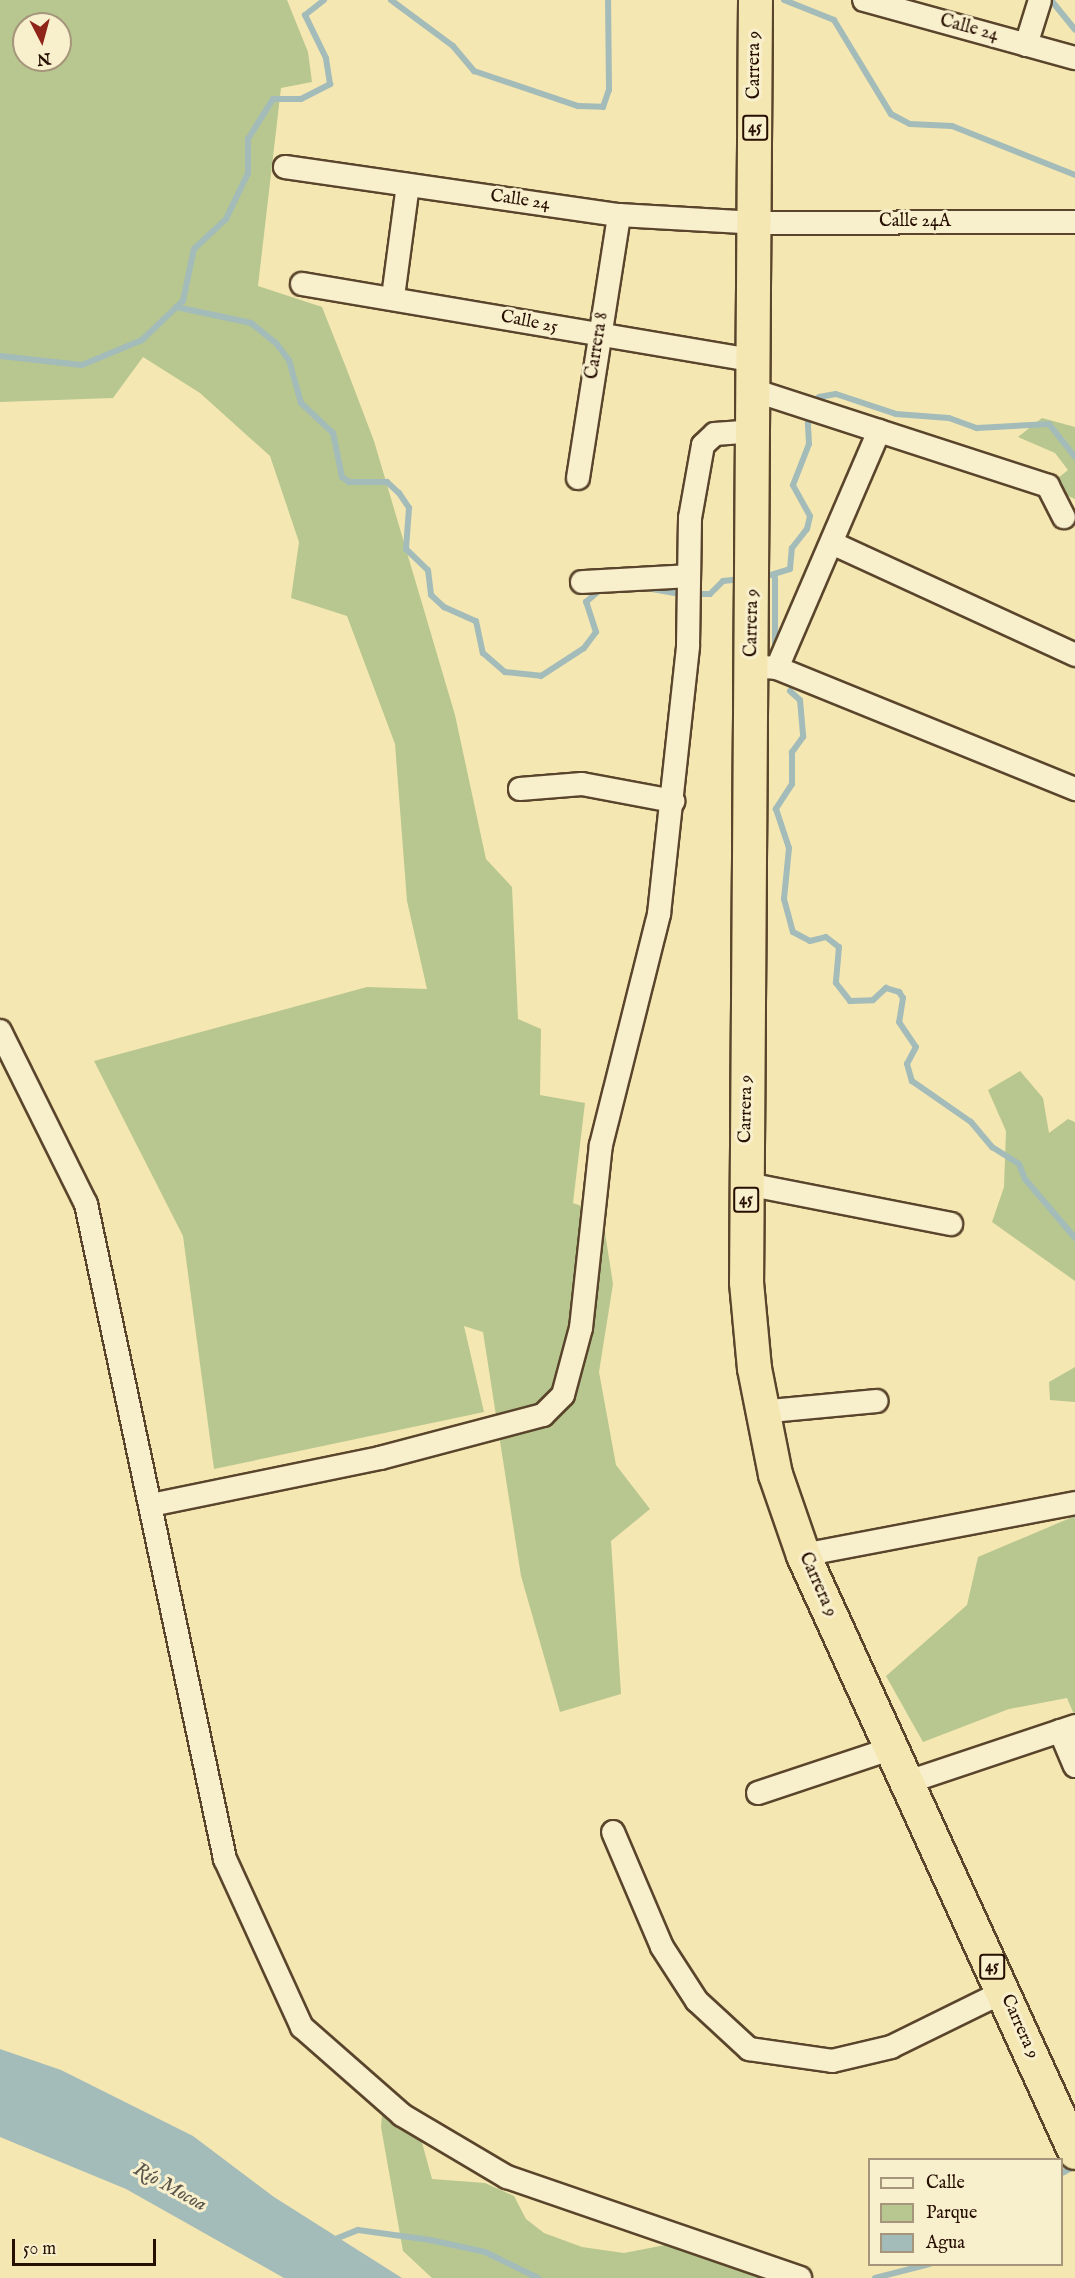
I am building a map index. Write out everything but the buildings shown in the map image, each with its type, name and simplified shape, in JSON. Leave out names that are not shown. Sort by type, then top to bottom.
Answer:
[{"type":"highway","name":"Carrera 9","points":[[755,0],[754,579],[765,667],[747,1184],[746,1282],[760,1412],[803,1555],[893,1748],[1075,2152]]},
{"type":"street","name":"Calle 24","points":[[864,0],[1075,58]]},
{"type":"street","points":[[1026,45],[1040,0]]},
{"type":"street","name":"Calle 24","points":[[285,167],[619,215],[756,223]]},
{"type":"street","points":[[393,297],[408,185]]},
{"type":"street","name":"Carrera 8","points":[[578,478],[619,215]]},
{"type":"street","name":"Calle 24A","points":[[756,223],[1075,222]]},
{"type":"street","name":"Calle 25","points":[[302,284],[393,297],[600,336],[756,376],[879,430],[1048,486],[1064,516]]},
{"type":"street","points":[[879,430],[832,543],[765,667],[1075,789]]},
{"type":"street","points":[[151,1505],[380,1458],[543,1415],[563,1395],[581,1328],[602,1145],[659,914],[688,646],[690,518],[703,445],[715,434],[756,431]]},
{"type":"street","points":[[832,543],[1075,655]]},
{"type":"street","points":[[582,582],[689,576]]},
{"type":"street","points":[[520,789],[582,784],[673,801]]},
{"type":"street","points":[[0,1031],[86,1204],[225,1858],[302,2027],[402,2115],[507,2177],[800,2278]]},
{"type":"street","points":[[747,1184],[951,1224]]},
{"type":"street","points":[[760,1412],[876,1401]]},
{"type":"street","points":[[803,1555],[1075,1503]]},
{"type":"street","points":[[908,1782],[1067,1728],[1075,1766]]},
{"type":"street","points":[[759,1793],[893,1748]]},
{"type":"street","points":[[613,1832],[662,1947],[697,2001],[748,2049],[832,2061],[891,2047],[1003,1992]]},
{"type":"green space","points":[[0,0],[287,0],[308,52],[312,82],[281,88],[258,286],[322,307],[374,441],[455,715],[486,859],[512,887],[518,1019],[541,1029],[540,1095],[585,1103],[573,1203],[602,1213],[613,1284],[599,1372],[616,1465],[650,1509],[611,1541],[621,1694],[560,1712],[521,1576],[483,1332],[464,1326],[484,1412],[214,1469],[183,1236],[94,1061],[367,987],[427,989],[407,901],[395,744],[347,616],[291,598],[299,542],[270,456],[200,393],[143,357],[113,398],[0,402]]},
{"type":"green space","points":[[1042,418],[1075,427],[1075,499],[1056,491],[1053,482],[1068,470],[1055,453],[1018,437]]},
{"type":"green space","points":[[1020,1071],[1043,1098],[1049,1133],[1068,1119],[1075,1122],[1075,1281],[992,1222],[1004,1187],[1006,1131],[988,1090]]},
{"type":"green space","points":[[1075,1367],[1075,1402],[1050,1400],[1049,1382]]},
{"type":"green space","points":[[1075,1516],[1075,1717],[1067,1698],[1009,1709],[923,1742],[886,1676],[967,1605],[978,1557]]},
{"type":"green space","points":[[383,2103],[421,2139],[432,2179],[485,2183],[514,2196],[526,2219],[544,2233],[582,2247],[624,2253],[686,2241],[735,2268],[770,2278],[432,2278],[403,2251],[381,2127]]},
{"type":"water","name":"Río Mocoa","points":[[0,2049],[61,2070],[193,2136],[274,2197],[402,2278],[284,2278],[126,2189],[0,2137]]},
{"type":"waterway","points":[[0,356],[82,365],[142,340],[183,301],[194,249],[226,219],[248,173],[248,139],[273,99],[301,99],[330,84],[326,58],[305,15],[324,0]]},
{"type":"waterway","points":[[391,0],[453,46],[474,71],[578,106],[603,107],[609,90],[608,0]]},
{"type":"waterway","points":[[784,0],[834,20],[891,114],[910,124],[952,126],[1075,175]]},
{"type":"waterway","points":[[1051,0],[1075,30]]},
{"type":"waterway","points":[[176,307],[251,323],[276,343],[289,360],[301,403],[333,433],[342,477],[349,482],[387,482],[399,493],[409,508],[406,549],[428,570],[431,595],[444,607],[476,621],[483,653],[505,672],[541,676],[584,648],[596,632],[586,602],[600,590]]},
{"type":"waterway","points":[[814,405],[819,397],[836,394],[896,414],[949,418],[977,428],[1049,424],[1075,457]]},
{"type":"waterway","points":[[761,578],[790,569],[792,548],[807,529],[810,516],[793,485],[809,444],[808,422]]},
{"type":"waterway","points":[[775,578],[775,653]]},
{"type":"waterway","points":[[695,594],[710,594],[723,581],[742,579]]},
{"type":"waterway","points":[[652,589],[681,594]]},
{"type":"waterway","points":[[790,691],[800,700],[803,737],[792,752],[792,784],[776,809],[789,848],[784,899],[793,932],[810,941],[826,937],[839,947],[836,983],[850,1001],[873,1000],[886,988],[899,992],[903,998],[899,1022],[916,1047],[907,1064],[912,1081],[971,1122],[992,1147],[1019,1164],[1025,1179],[1075,1238]]},
{"type":"waterway","points":[[1063,2172],[1075,2166]]},
{"type":"waterway","points":[[333,2240],[358,2230],[430,2240],[485,2252],[538,2278]]},
{"type":"waterway","points":[[875,2278],[922,2266]]}]
